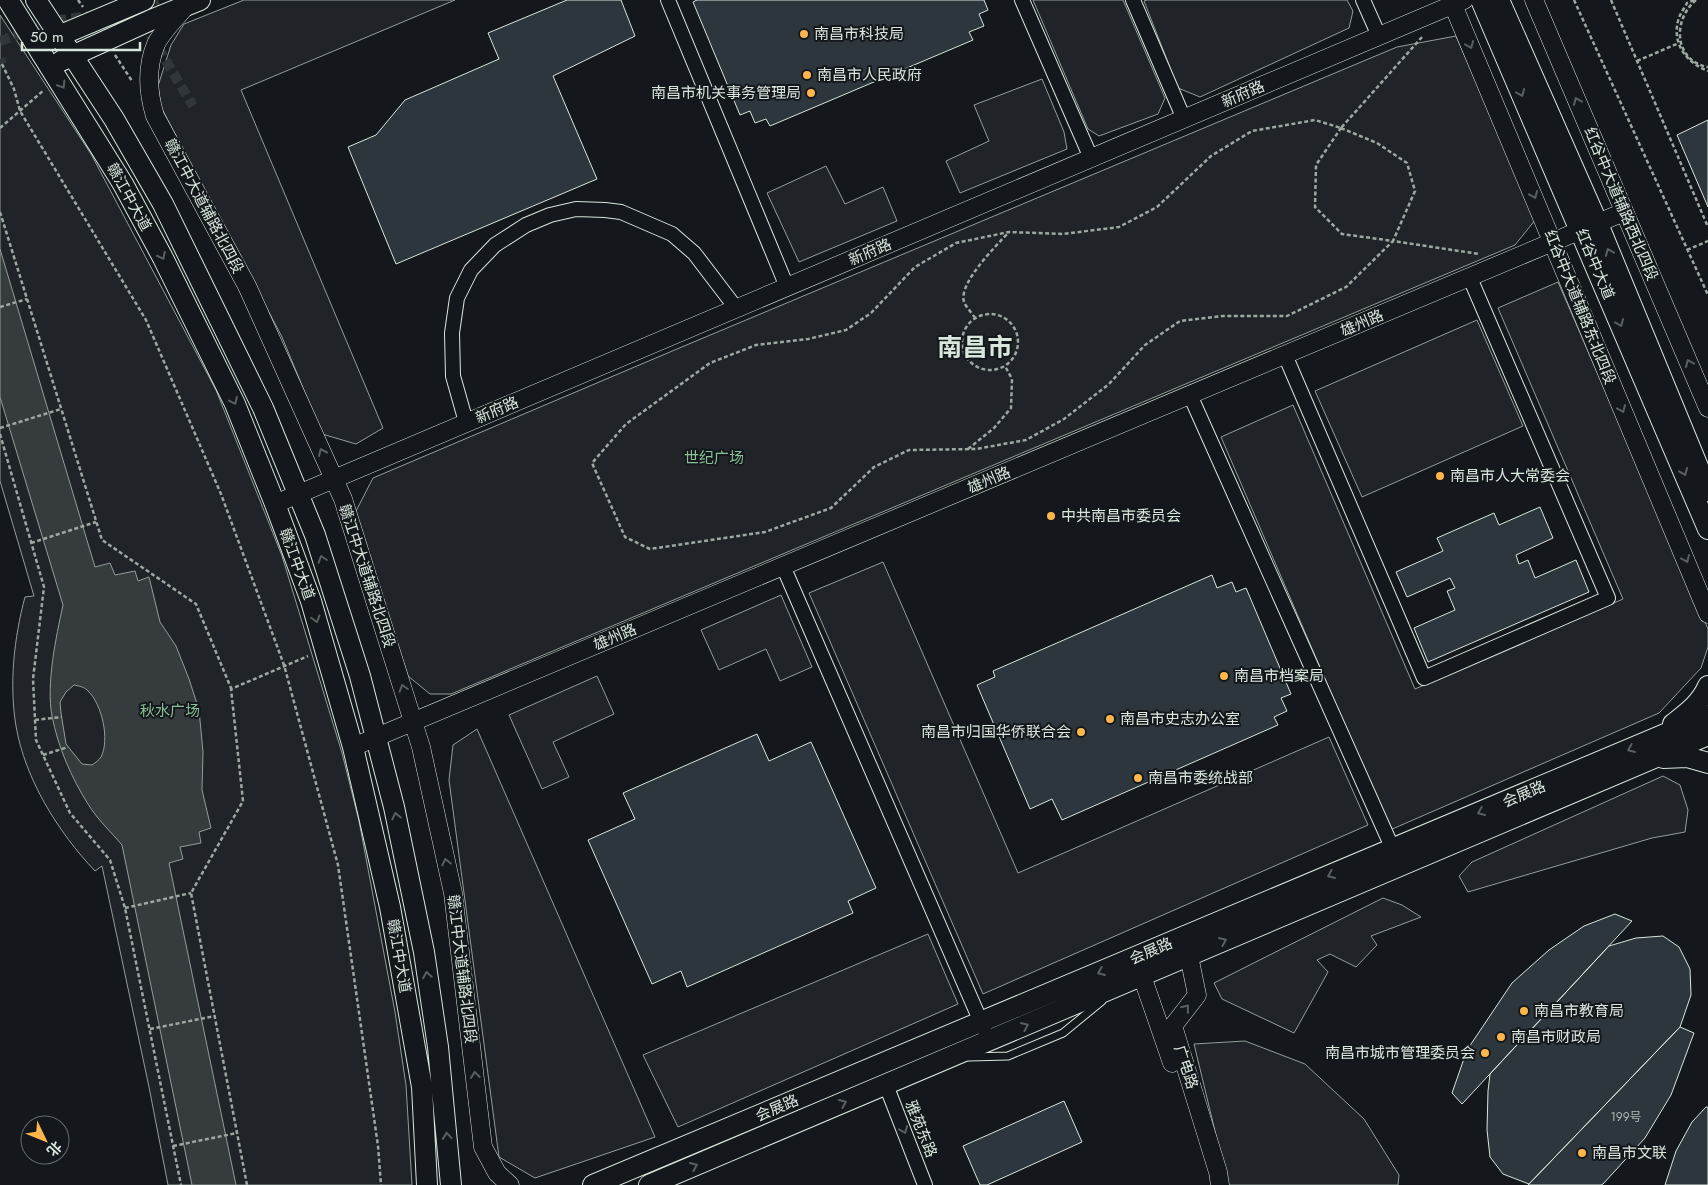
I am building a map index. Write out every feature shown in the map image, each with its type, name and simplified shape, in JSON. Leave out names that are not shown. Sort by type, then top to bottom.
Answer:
[{"type":"main road","name":"赣江中大道","points":[[8,0],[123,184],[163,258],[235,404],[311,601],[353,747],[390,907],[422,1087],[428,1185]]},
{"type":"main road","name":"赣江中大道","points":[[36,0],[114,119],[163,204],[263,408],[315,535],[360,676],[394,807],[424,952],[438,1047],[451,1185]]},
{"type":"main road","points":[[37,45],[144,0]]},
{"type":"main road","name":"红谷中大道","points":[[1482,0],[1589,227],[1708,491]]},
{"type":"main road","name":"红谷中大道","points":[[1499,0],[1708,529]]},
{"type":"main road","points":[[50,66],[194,3]]},
{"type":"main road","points":[[1708,686],[1704,696],[1655,748],[1708,763]]},
{"type":"main road","name":"会展路","points":[[593,1185],[981,1022],[1397,857],[1655,748],[1708,716]]},
{"type":"main road","name":"会展路","points":[[1655,748],[1708,735]]},
{"type":"main road","name":"会展路","points":[[649,1185],[1189,956],[1397,857]]},
{"type":"street","points":[[668,0],[787,287]]},
{"type":"street","points":[[1022,0],[1091,158]]},
{"type":"street","points":[[1133,0],[1184,119]]},
{"type":"street","points":[[1363,0],[1379,36]]},
{"type":"street","name":"红谷中大道辅路西北四段","points":[[1534,0],[1708,408]]},
{"type":"street","name":"新府路","points":[[275,504],[1456,2]]},
{"type":"street","name":"红谷中大道辅路东北四段","points":[[1456,2],[1554,242],[1574,296],[1708,614]]},
{"type":"street","name":"赣江中大道辅路北四段","points":[[194,3],[167,29],[156,44],[150,66],[150,98],[155,116],[247,286],[343,499],[421,747],[453,893],[483,1147],[497,1172],[510,1185]]},
{"type":"street","points":[[466,422],[453,376],[452,333],[457,298],[471,270],[495,245],[526,225],[550,215],[576,209],[621,212],[672,234],[694,253],[736,308]]},
{"type":"street","name":"雄州路","points":[[353,747],[1624,212]]},
{"type":"street","points":[[1285,355],[1424,678],[1608,598],[1470,278]]},
{"type":"street","points":[[1190,396],[1397,857]]},
{"type":"street","points":[[783,566],[989,1041]]},
{"type":"street","name":"广电路","points":[[1189,956],[1197,995],[1173,1026],[1218,1172],[1220,1185]]},
{"type":"street","name":"广电路","points":[[1142,976],[1209,1170],[1212,1185]]},
{"type":"street","name":"雅苑东路","points":[[886,1084],[926,1185]]},
{"type":"lane","points":[[951,1057],[1008,1056],[1062,1033],[1122,984]]},
{"type":"path","points":[[78,0],[92,22]]},
{"type":"path","points":[[1574,0],[1708,295]]},
{"type":"path","points":[[1611,0],[1708,227]]},
{"type":"path","points":[[1695,0],[1687,3],[1678,19],[1676,31],[1680,49],[1690,61],[1708,71]]},
{"type":"path","points":[[1695,0],[1688,6],[1682,17],[1679,29],[1680,41],[1685,51],[1693,60],[1708,67]]},
{"type":"path","points":[[1422,18],[1426,32],[1341,128],[1316,165],[1315,207],[1342,234],[1502,257],[1503,264]]},
{"type":"path","points":[[105,41],[135,85]]},
{"type":"path","points":[[1637,61],[1679,43]]},
{"type":"path","points":[[2,64],[14,89],[20,111],[146,320],[221,494],[284,666],[338,865],[378,1146],[381,1185]]},
{"type":"path","points":[[0,128],[47,87]]},
{"type":"path","points":[[1315,120],[1341,128],[1377,143],[1406,163],[1415,191],[1393,240],[1346,287],[1287,316],[1222,316],[1180,321],[1145,345],[1109,384],[1064,420],[1026,440],[968,450],[909,450],[874,467],[831,508],[765,532],[650,549],[625,537],[592,463],[626,424],[710,363],[756,345],[808,339],[846,330],[871,313],[915,267],[956,243],[1009,232],[1063,234],[1119,227],[1157,207],[1211,156],[1252,132],[1315,120]]},
{"type":"path","points":[[0,212],[102,540],[196,604],[232,689],[243,801],[191,893],[248,1185]]},
{"type":"path","points":[[975,318],[964,302],[963,292],[974,272],[1009,232]]},
{"type":"path","points":[[1687,250],[1708,241]]},
{"type":"path","points":[[0,307],[27,299]]},
{"type":"path","points":[[985,314],[997,314],[1012,324],[1017,335],[1018,347],[1015,356],[1005,366],[996,370],[984,370],[972,364],[966,358],[962,346],[966,327],[975,318],[985,314]]},
{"type":"path","points":[[968,450],[994,428],[1012,408],[1012,379],[1005,366]]},
{"type":"path","points":[[0,428],[61,410]]},
{"type":"path","points":[[0,434],[44,587],[33,679],[36,740],[70,813],[110,860],[125,908],[181,1185]]},
{"type":"path","points":[[31,543],[96,522]]},
{"type":"path","points":[[232,689],[313,654]]},
{"type":"path","points":[[35,720],[62,717]]},
{"type":"path","points":[[43,755],[68,747]]},
{"type":"path","points":[[125,908],[191,893]]},
{"type":"path","points":[[150,1030],[215,1016]]},
{"type":"path","points":[[173,1146],[237,1133]]},
{"type":"green space","points":[[244,0],[455,0],[241,90],[383,428],[356,444],[322,434],[282,337],[161,107],[158,86],[171,45],[184,24]]},
{"type":"green space","points":[[1033,0],[1123,0],[1165,98],[1158,114],[1099,136],[1088,129]]},
{"type":"green space","points":[[1347,0],[1353,11],[1349,28],[1200,97],[1178,88],[1144,1]]},
{"type":"green space","name":"秋水广场","points":[[0,15],[91,154],[216,390],[282,556],[342,753],[359,821],[395,1012],[406,1085],[412,1185],[168,1185],[102,866],[95,871],[81,856],[56,822],[35,785],[27,766],[16,726],[13,694],[15,645],[25,597],[34,596],[0,481]]},
{"type":"green space","name":"世纪广场","points":[[1456,36],[1536,219],[1515,245],[451,694],[430,694],[408,676],[355,513],[373,478],[1397,47]]},
{"type":"green space","points":[[1042,79],[1064,132],[1067,149],[960,193],[946,161],[989,141],[974,105]]},
{"type":"green space","points":[[826,166],[845,204],[883,187],[897,221],[799,262],[767,193]]},
{"type":"green space","points":[[1558,282],[1708,629],[1708,647],[1701,668],[1659,713],[1390,830],[1221,437],[1293,405],[1415,689],[1623,599],[1498,308]]},
{"type":"green space","points":[[1477,320],[1523,426],[1362,497],[1315,391]]},
{"type":"green space","points":[[883,562],[1018,873],[1329,737],[1368,825],[983,994],[809,593]]},
{"type":"green space","points":[[781,595],[812,667],[780,681],[766,649],[719,670],[701,630]]},
{"type":"green space","points":[[597,676],[614,714],[553,742],[569,777],[542,789],[509,715]]},
{"type":"green space","points":[[477,729],[655,1137],[535,1178],[499,1157],[449,780],[453,745]]},
{"type":"green space","points":[[1663,776],[1680,785],[1688,810],[1685,832],[1652,838],[1468,892],[1459,876],[1472,862]]},
{"type":"green space","points":[[1383,898],[1402,905],[1421,917],[1371,936],[1377,945],[1356,967],[1330,954],[1317,960],[1328,972],[1294,1033],[1222,999],[1214,983]]},
{"type":"green space","points":[[928,934],[958,1004],[678,1127],[643,1055]]},
{"type":"green space","points":[[1245,1041],[1305,1064],[1364,1119],[1399,1175],[1398,1185],[1228,1185],[1194,1044]]},
{"type":"shaded area","points":[[0,249],[95,567],[110,563],[115,575],[135,571],[138,581],[149,577],[160,622],[176,646],[199,710],[203,752],[202,790],[211,828],[199,832],[201,843],[180,847],[183,859],[169,863],[236,1185],[192,1185],[122,845],[88,804],[76,783],[58,739],[52,716],[50,690],[57,631],[63,605],[0,397]],"holes":[[[74,685],[82,687],[93,697],[101,713],[105,732],[104,750],[100,758],[92,765],[82,764],[66,744],[60,702],[66,692]]]},
{"type":"building","points":[[567,0],[621,0],[635,36],[553,76],[597,179],[396,264],[348,147],[376,135],[405,100],[499,59],[488,33]]},
{"type":"building","name":"南昌市人民政府","points":[[697,0],[984,0],[988,10],[979,14],[984,26],[969,32],[973,40],[770,126],[766,119],[755,123],[750,111],[740,115],[693,2]]},
{"type":"building","points":[[1708,120],[1708,207],[1677,135]]},
{"type":"building","name":"南昌市人大常委会","points":[[1540,507],[1553,538],[1516,555],[1519,564],[1528,560],[1535,578],[1576,560],[1589,592],[1428,662],[1414,628],[1455,610],[1447,591],[1455,588],[1450,578],[1407,597],[1396,572],[1443,551],[1437,538],[1494,513],[1499,525]]},
{"type":"building","points":[[1212,575],[1217,588],[1232,582],[1236,592],[1246,588],[1291,694],[1281,698],[1287,711],[1274,717],[1278,725],[1062,820],[1052,799],[1030,809],[977,685],[995,677],[993,671]]},
{"type":"building","points":[[757,734],[769,761],[811,742],[876,888],[848,901],[853,913],[687,987],[681,971],[652,984],[588,840],[635,819],[623,793]]},
{"type":"building","points":[[1615,914],[1632,921],[1462,1104],[1452,1093],[1467,1050],[1512,983],[1549,950],[1584,926]]},
{"type":"building","points":[[1663,936],[1679,947],[1690,969],[1691,995],[1680,1027],[1529,1184],[1503,1174],[1490,1157],[1487,1130],[1490,1074],[1609,946],[1636,938]]},
{"type":"building","points":[[1680,1027],[1694,1033],[1671,1095],[1645,1138],[1603,1184],[1528,1185]]},
{"type":"building","points":[[1064,1101],[1082,1142],[987,1185],[980,1185],[963,1146]]},
{"type":"building","points":[[1708,1107],[1708,1185],[1665,1185],[1676,1151],[1692,1122]]},
{"type":"tunnel","points":[[141,7],[158,0]]},
{"type":"tunnel","points":[[135,9],[193,106]]},
{"type":"tunnel","points":[[0,41],[61,20],[88,16]]},
{"type":"tunnel","points":[[0,59],[2,64]]},
{"type":"place","name":"南昌市科技局","points":[[804,34]]},
{"type":"place","name":"南昌市人民政府","points":[[807,75]]},
{"type":"place","name":"南昌市机关事务管理局","points":[[811,93]]},
{"type":"place","name":"南昌市人大常委会","points":[[1440,476]]},
{"type":"place","name":"中共南昌市委员会","points":[[1051,516]]},
{"type":"place","name":"南昌市档案局","points":[[1224,676]]},
{"type":"place","name":"南昌市史志办公室","points":[[1110,719]]},
{"type":"place","name":"南昌市归国华侨联合会","points":[[1081,732]]},
{"type":"place","name":"南昌市委统战部","points":[[1138,778]]},
{"type":"place","name":"南昌市教育局","points":[[1524,1011]]},
{"type":"place","name":"南昌市财政局","points":[[1501,1037]]},
{"type":"place","name":"南昌市城市管理委员会","points":[[1485,1053]]},
{"type":"place","name":"南昌市文联","points":[[1582,1153]]},
{"type":"district","name":"南昌市","points":[[975,347]]}]
